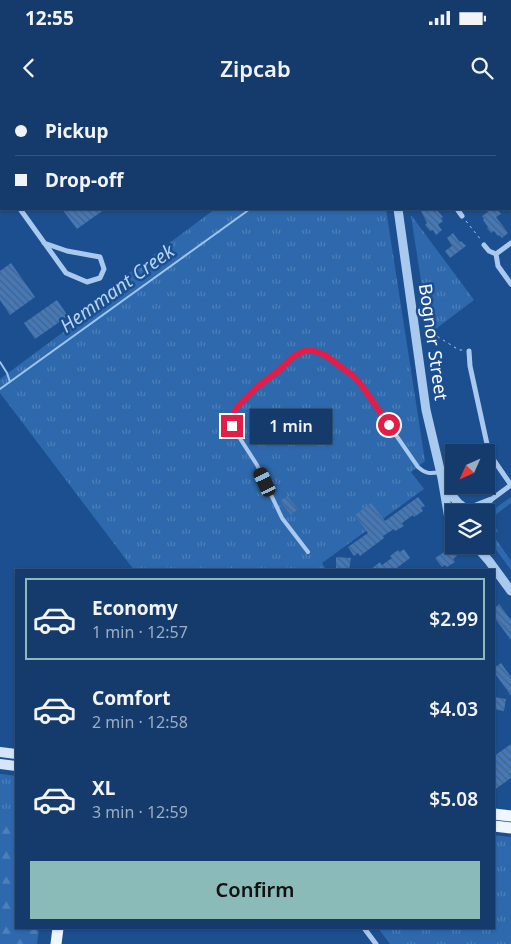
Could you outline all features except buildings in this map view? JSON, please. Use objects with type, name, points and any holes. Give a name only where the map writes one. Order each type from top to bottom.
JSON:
[{"type":"main road","points":[[0,752],[15,754]]},
{"type":"main road","points":[[0,764],[15,766]]},
{"type":"main road","points":[[495,814],[511,816]]},
{"type":"main road","points":[[495,826],[511,828]]},
{"type":"main road","points":[[56,944],[58,929]]},
{"type":"street","points":[[21,210],[44,244],[66,273],[87,282],[100,278],[104,269],[100,257],[44,244]]},
{"type":"street","name":"Bognor Street","points":[[398,210],[426,410],[446,504]]},
{"type":"street","points":[[458,210],[462,216]]},
{"type":"street","points":[[496,254],[511,243]]},
{"type":"street","points":[[484,244],[489,251],[496,254]]},
{"type":"street","points":[[496,254],[498,266],[511,284]]},
{"type":"street","points":[[469,351],[470,366],[487,444],[493,459],[511,485],[488,504]]},
{"type":"street","name":"Bognor Street","points":[[441,475],[452,496],[462,504]]},
{"type":"street","points":[[480,504],[492,499]]},
{"type":"street","points":[[483,554],[495,569]]},
{"type":"street","points":[[486,554],[489,561]]},
{"type":"street","points":[[495,569],[511,591]]},
{"type":"street","points":[[365,929],[376,944]]},
{"type":"lane","points":[[308,552],[282,518],[257,465],[232,426],[232,417],[237,407],[257,387],[294,356],[304,351],[314,351],[325,355],[352,375],[360,383],[418,467],[424,472],[441,475]]},
{"type":"path","points":[[462,216],[484,244]]},
{"type":"path","points":[[432,333],[459,350],[469,351]]},
{"type":"green space","points":[[214,210],[386,210],[425,461],[411,472],[424,489],[322,563],[325,569],[133,569],[0,393],[0,379],[120,290],[125,276]]},
{"type":"green space","points":[[411,215],[474,300],[429,334]]},
{"type":"green space","points":[[511,497],[511,503],[495,515],[495,509]]},
{"type":"green space","points":[[495,538],[511,561],[511,570],[495,548]]},
{"type":"green space","points":[[0,774],[15,776],[15,929],[39,929],[37,944],[0,944]]},
{"type":"green space","points":[[0,774],[15,776],[15,808],[0,819]]},
{"type":"green space","points":[[495,835],[511,837],[511,944],[390,944],[379,929],[495,929]]},
{"type":"waterway","name":"Hemmant Creek","points":[[0,389],[249,210]]},
{"type":"waterway","points":[[0,362],[10,382]]},
{"type":"route","points":[[232,426],[232,417],[237,407],[257,387],[294,356],[304,351],[314,351],[325,355],[352,375],[360,383],[389,425]]}]
